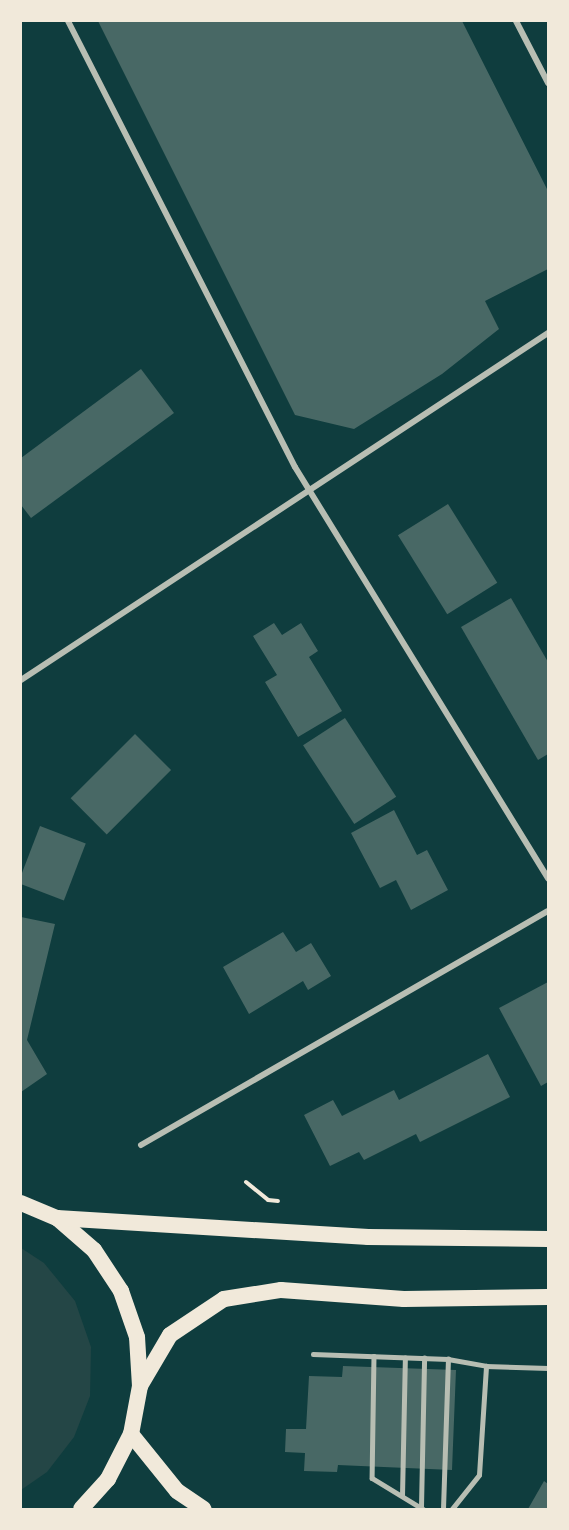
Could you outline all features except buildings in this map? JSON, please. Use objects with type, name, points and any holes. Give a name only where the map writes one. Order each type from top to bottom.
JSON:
[{"type":"highway","points":[[21,1203],[57,1218],[94,1250],[121,1291],[137,1338],[140,1386],[131,1434],[108,1479],[81,1509]]},
{"type":"highway","points":[[57,1218],[368,1237],[548,1239]]},
{"type":"highway","points":[[140,1386],[170,1335],[224,1299],[281,1290],[404,1299],[548,1298]]},
{"type":"highway","points":[[131,1434],[177,1491],[204,1509]]},
{"type":"street","points":[[68,21],[295,467],[548,879]]},
{"type":"street","points":[[516,21],[548,83]]},
{"type":"street","points":[[21,680],[310,492],[548,333]]},
{"type":"street","points":[[141,1145],[548,911]]},
{"type":"lane","points":[[540,68],[548,64]]},
{"type":"lane","points":[[313,1354],[448,1359],[486,1366],[548,1368]]},
{"type":"lane","points":[[374,1356],[372,1478],[422,1508]]},
{"type":"lane","points":[[402,1496],[405,1358]]},
{"type":"lane","points":[[422,1508],[424,1358]]},
{"type":"lane","points":[[443,1509],[448,1359]]},
{"type":"lane","points":[[452,1509],[479,1475],[486,1366]]},
{"type":"path","points":[[246,1182],[268,1200],[290,1203]]},
{"type":"shaded area","points":[[21,1248],[44,1263],[75,1301],[91,1347],[90,1396],[74,1437],[47,1472],[21,1490]]}]
